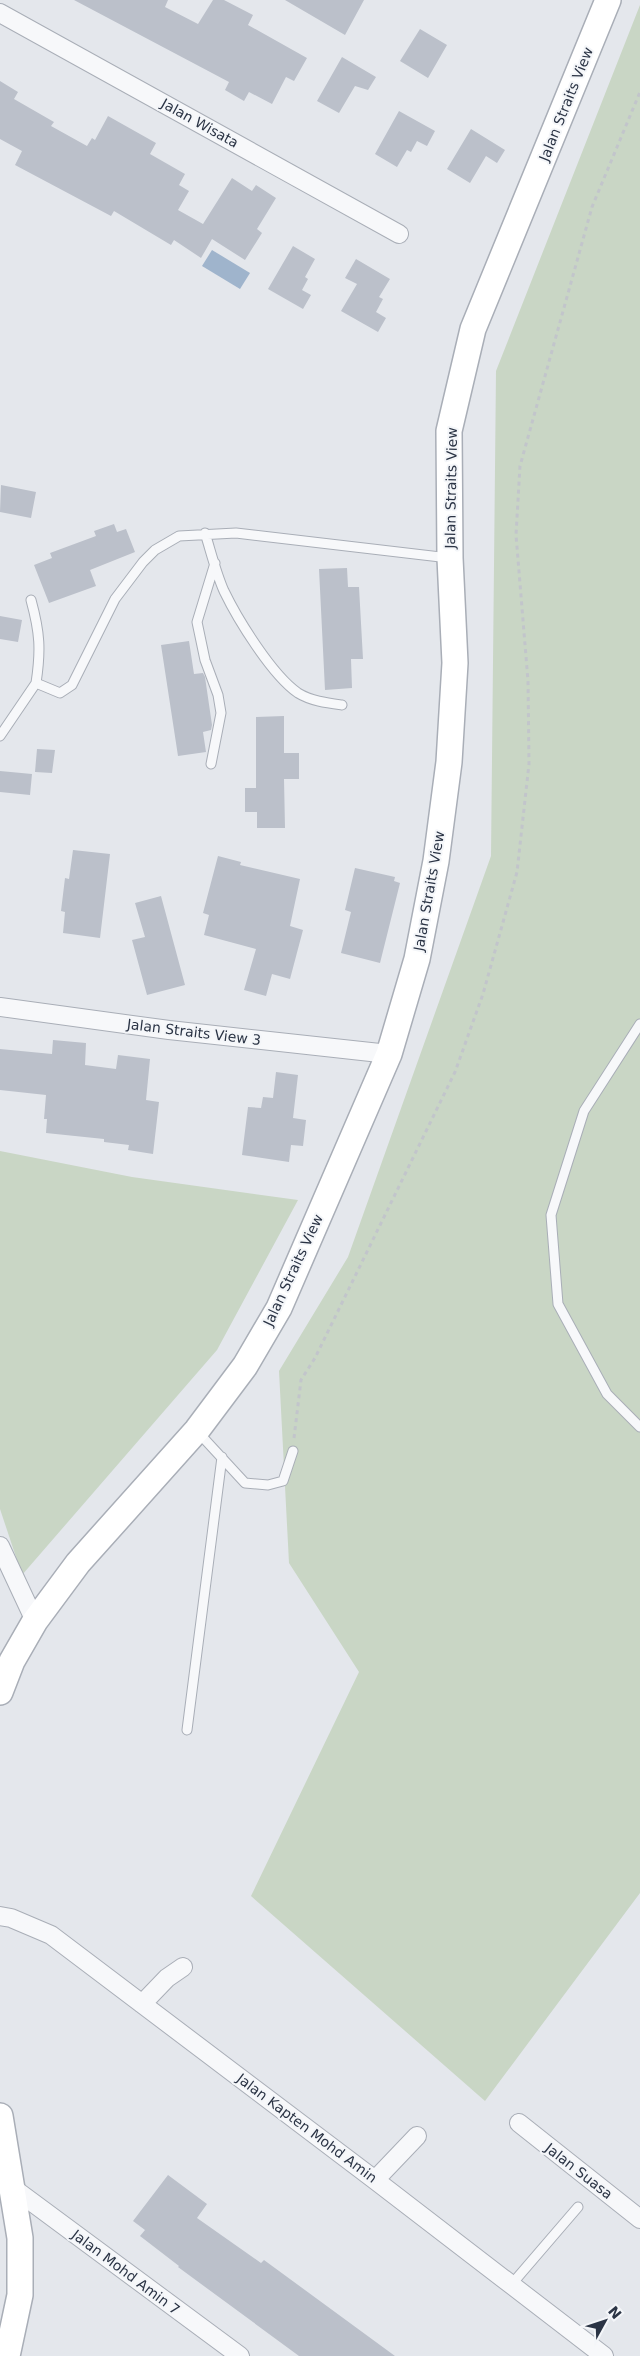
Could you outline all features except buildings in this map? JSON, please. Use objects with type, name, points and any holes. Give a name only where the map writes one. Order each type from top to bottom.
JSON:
[{"type":"street","name":"Jalan Straits View","points":[[0,1692],[12,1662],[36,1621],[78,1563],[197,1430],[245,1366],[279,1308],[388,1054],[416,959],[436,861],[449,762],[455,663],[450,558],[449,431],[473,330],[608,0]]},
{"type":"street","name":"Jalan Wisata","points":[[0,13],[399,234]]},
{"type":"street","name":"Jalan Straits View 3","points":[[0,1007],[169,1030],[388,1054]]},
{"type":"street","points":[[0,1546],[36,1621]]},
{"type":"street","name":"Jalan Kapten Mohd Amin","points":[[0,1916],[11,1918],[51,1935],[604,2356]]},
{"type":"street","points":[[142,2004],[167,1978],[183,1966]]},
{"type":"street","points":[[0,2116],[20,2238],[20,2295],[7,2356]]},
{"type":"street","name":"Jalan Suasa","points":[[519,2123],[640,2219]]},
{"type":"street","points":[[375,2180],[418,2136]]},
{"type":"street","name":"Jalan Mohd Amin 7","points":[[12,2188],[240,2356]]},
{"type":"lane","points":[[205,533],[224,591],[265,658],[281,677],[299,693],[321,702],[342,705]]},
{"type":"lane","points":[[36,683],[60,693],[72,685],[115,600],[143,562],[155,550],[179,536],[205,533],[236,533],[450,558]]},
{"type":"lane","points":[[211,764],[222,713],[218,695],[205,660],[197,622],[215,562]]},
{"type":"lane","points":[[0,736],[36,683],[40,658],[40,635],[31,600]]},
{"type":"lane","points":[[640,1024],[584,1111],[551,1215],[558,1304],[607,1394],[640,1427]]},
{"type":"lane","points":[[197,1430],[245,1483],[268,1485],[283,1481],[293,1451]]},
{"type":"lane","points":[[187,1730],[222,1457]]},
{"type":"lane","points":[[512,2285],[578,2207]]},
{"type":"path","points":[[293,1451],[294,1423],[301,1380],[319,1350],[456,1072],[483,994],[517,872],[530,764],[528,681],[516,535],[520,466],[592,207],[640,92]]},
{"type":"green space","points":[[640,5],[640,1893],[485,2101],[251,1896],[359,1672],[289,1563],[279,1371],[348,1257],[491,856],[496,371]]},
{"type":"green space","points":[[0,1151],[132,1177],[298,1200],[217,1350],[22,1575],[0,1509]]},
{"type":"water","points":[[212,250],[250,273],[240,289],[202,266]]}]
